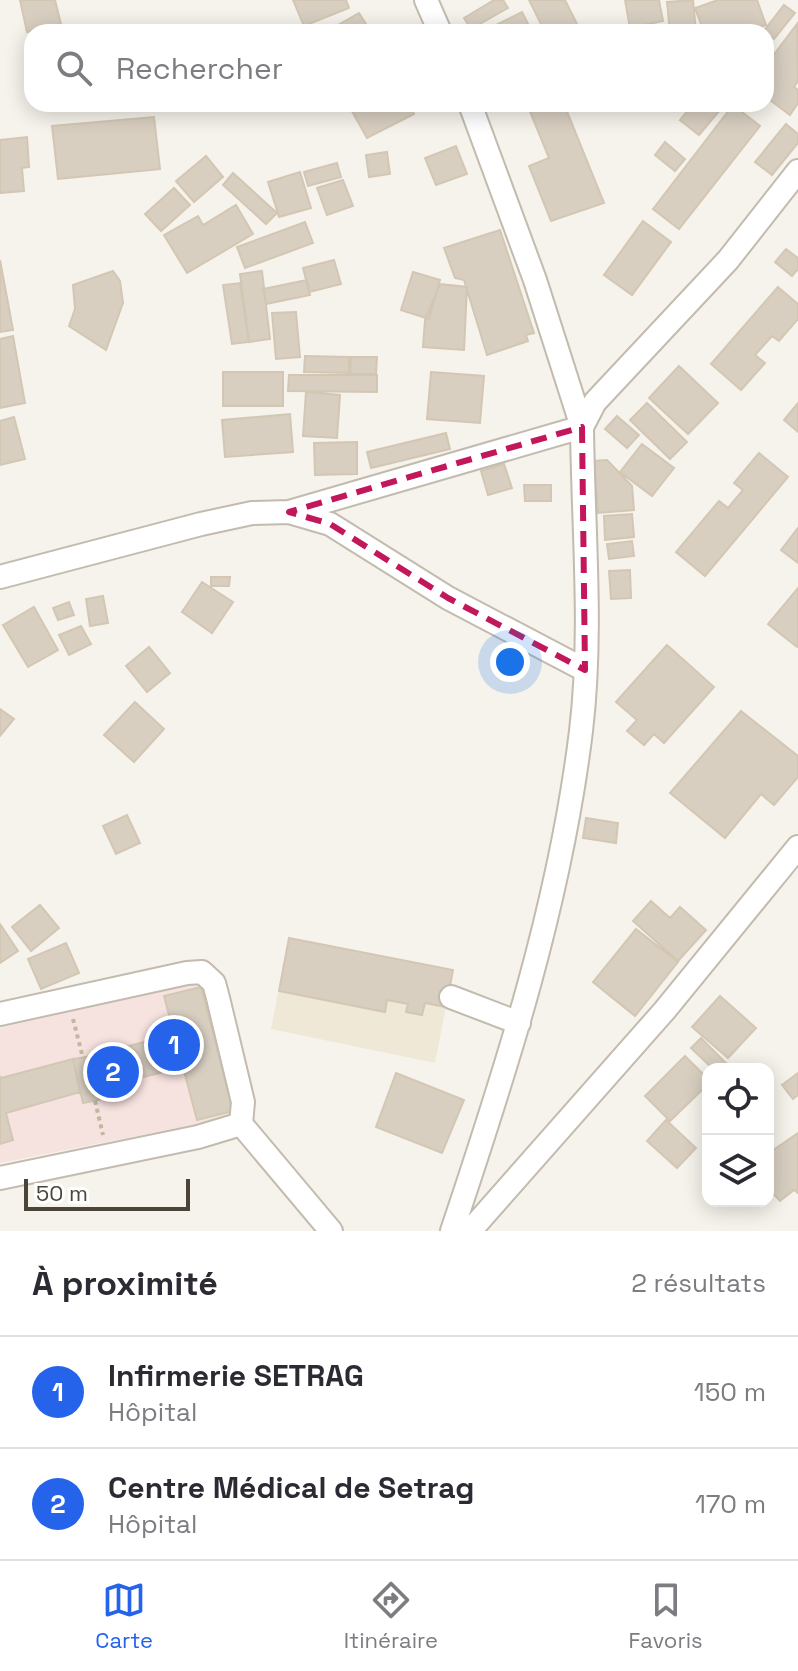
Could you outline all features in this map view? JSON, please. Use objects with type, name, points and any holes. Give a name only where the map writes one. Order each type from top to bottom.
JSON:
[{"type":"street","points":[[426,0],[436,24]]},
{"type":"street","points":[[452,1231],[519,1023],[559,869],[581,730],[585,670],[582,427],[535,280],[473,112]]},
{"type":"street","points":[[0,577],[201,524],[252,513],[289,512],[582,427],[595,402],[728,260],[798,171]]},
{"type":"street","points":[[289,512],[330,524],[448,598],[585,670]]},
{"type":"street","points":[[470,1231],[665,1010],[798,847]]},
{"type":"street","points":[[0,1014],[202,972],[214,983],[218,998],[243,1102],[241,1124],[331,1231]]},
{"type":"street","points":[[451,997],[519,1023]]},
{"type":"street","points":[[0,1178],[198,1137],[241,1124]]},
{"type":"path","points":[[67,998],[83,1058]]},
{"type":"path","points":[[95,1101],[108,1156]]},
{"type":"highlighted area","points":[[582,427],[585,670],[448,598],[330,524],[289,512]]},
{"type":"shaded area","points":[[289,938],[453,970],[435,1063],[271,1029]]},
{"type":"shaded area","points":[[203,980],[237,1116],[0,1163],[0,1028]]},
{"type":"building","points":[[20,0],[55,0],[61,24],[25,24]]},
{"type":"building","points":[[293,0],[346,0],[349,8],[303,24]]},
{"type":"building","points":[[494,0],[503,0],[508,8],[480,24],[468,24],[464,18]]},
{"type":"building","points":[[529,0],[565,0],[577,24],[541,24]]},
{"type":"building","points":[[625,0],[659,0],[663,21],[629,24]]},
{"type":"building","points":[[693,0],[695,24],[669,24],[667,2]]},
{"type":"building","points":[[718,0],[757,0],[766,24],[701,24],[695,8]]},
{"type":"building","points":[[784,5],[795,13],[774,39],[774,24],[769,24]]},
{"type":"building","points":[[522,12],[528,24],[498,24]]},
{"type":"building","points":[[359,13],[366,24],[340,24]]},
{"type":"building","points":[[797,24],[798,81],[794,87],[798,90],[798,103],[790,115],[774,103],[774,54]]},
{"type":"building","points":[[352,112],[413,112],[414,114],[367,138]]},
{"type":"building","points":[[530,112],[567,112],[604,203],[551,221],[529,166],[549,158]]},
{"type":"building","points":[[686,112],[718,112],[699,135],[680,120]]},
{"type":"building","points":[[728,112],[742,112],[760,126],[679,229],[653,209]]},
{"type":"building","points":[[154,117],[160,169],[58,179],[52,126]]},
{"type":"building","points":[[786,124],[798,134],[798,143],[772,175],[755,162]]},
{"type":"building","points":[[27,137],[29,167],[22,168],[24,191],[0,193],[0,140]]},
{"type":"building","points":[[665,142],[685,159],[675,171],[655,155]]},
{"type":"building","points":[[456,146],[467,174],[436,185],[425,158]]},
{"type":"building","points":[[387,152],[390,174],[369,177],[366,155]]},
{"type":"building","points":[[206,156],[223,177],[194,202],[176,181]]},
{"type":"building","points":[[337,163],[341,177],[308,186],[304,172]]},
{"type":"building","points":[[300,172],[311,208],[279,217],[268,182]]},
{"type":"building","points":[[233,173],[277,213],[266,224],[223,185]]},
{"type":"building","points":[[343,180],[353,206],[327,215],[317,188]]},
{"type":"building","points":[[174,188],[190,205],[161,231],[145,214]]},
{"type":"building","points":[[236,205],[253,234],[187,273],[164,235],[198,216],[203,225]]},
{"type":"building","points":[[643,221],[671,242],[632,295],[604,275]]},
{"type":"building","points":[[305,222],[313,243],[245,268],[237,247]]},
{"type":"building","points":[[500,230],[534,333],[526,335],[528,341],[487,355],[464,280],[455,278],[444,248]]},
{"type":"building","points":[[786,249],[798,258],[798,269],[792,276],[775,262]]},
{"type":"building","points":[[0,260],[13,330],[0,332]]},
{"type":"building","points":[[334,260],[341,284],[309,292],[303,268]]},
{"type":"building","points":[[113,271],[120,281],[123,303],[106,350],[69,326],[75,309],[73,285]]},
{"type":"building","points":[[262,271],[270,339],[249,342],[240,274]]},
{"type":"building","points":[[413,272],[440,280],[429,319],[401,310]]},
{"type":"building","points":[[307,280],[310,295],[266,304],[263,289]]},
{"type":"building","points":[[240,283],[249,342],[232,344],[223,285]]},
{"type":"building","points":[[440,284],[467,287],[464,350],[423,347],[425,320]]},
{"type":"building","points":[[778,287],[798,304],[798,319],[779,341],[772,336],[755,355],[765,363],[741,390],[711,364]]},
{"type":"building","points":[[296,312],[300,357],[276,359],[272,313]]},
{"type":"building","points":[[13,336],[25,403],[0,408],[0,339]]},
{"type":"building","points":[[305,356],[349,357],[349,373],[304,372]]},
{"type":"building","points":[[351,357],[377,357],[376,374],[350,374]]},
{"type":"building","points":[[679,366],[718,403],[688,434],[649,398]]},
{"type":"building","points":[[223,372],[283,372],[283,406],[223,406]]},
{"type":"building","points":[[431,372],[484,376],[480,423],[427,419]]},
{"type":"building","points":[[289,375],[377,375],[377,392],[288,391]]},
{"type":"building","points":[[306,392],[340,395],[337,438],[303,436]]},
{"type":"building","points":[[647,403],[687,442],[670,459],[630,420]]},
{"type":"building","points":[[798,403],[798,432],[784,420]]},
{"type":"building","points":[[290,414],[293,452],[225,457],[222,420]]},
{"type":"building","points":[[617,416],[639,435],[627,448],[605,429]]},
{"type":"building","points":[[14,417],[25,459],[0,465],[0,421]]},
{"type":"building","points":[[446,433],[450,449],[371,468],[367,452]]},
{"type":"building","points":[[357,442],[357,474],[315,475],[314,443]]},
{"type":"building","points":[[642,444],[674,468],[652,496],[620,472]]},
{"type":"building","points":[[759,453],[788,477],[705,576],[676,552],[719,501],[728,508],[743,490],[734,483]]},
{"type":"building","points":[[607,460],[632,486],[634,510],[598,513],[594,461]]},
{"type":"building","points":[[504,464],[512,488],[488,495],[481,471]]},
{"type":"building","points":[[524,485],[551,485],[551,501],[525,501]]},
{"type":"building","points":[[632,514],[634,537],[605,540],[604,516]]},
{"type":"building","points":[[798,528],[798,563],[781,550]]},
{"type":"building","points":[[632,541],[634,556],[609,559],[607,544]]},
{"type":"building","points":[[630,570],[631,598],[611,599],[609,571]]},
{"type":"building","points":[[211,577],[230,577],[229,586],[211,586]]},
{"type":"building","points":[[202,582],[233,602],[212,633],[182,612]]},
{"type":"building","points":[[798,588],[798,646],[797,647],[768,624]]},
{"type":"building","points":[[103,596],[108,623],[90,626],[86,599]]},
{"type":"building","points":[[69,602],[74,615],[58,620],[53,608]]},
{"type":"building","points":[[34,607],[58,650],[28,667],[3,625]]},
{"type":"building","points":[[81,626],[91,644],[69,655],[59,635]]},
{"type":"building","points":[[667,645],[714,687],[664,743],[654,734],[644,745],[627,731],[637,720],[616,702]]},
{"type":"building","points":[[149,647],[170,673],[147,692],[126,666]]},
{"type":"building","points":[[135,702],[164,729],[134,762],[104,735]]},
{"type":"building","points":[[0,709],[14,719],[0,736]]},
{"type":"building","points":[[741,711],[798,756],[798,777],[774,805],[761,794],[725,838],[670,793]]},
{"type":"building","points":[[127,815],[140,843],[116,854],[103,826]]},
{"type":"building","points":[[586,818],[618,823],[616,843],[583,838]]},
{"type":"building","points":[[651,901],[670,918],[680,907],[706,930],[678,961],[633,921]]},
{"type":"building","points":[[40,905],[59,928],[31,951],[12,927]]},
{"type":"building","points":[[0,924],[18,951],[0,963]]},
{"type":"building","points":[[636,929],[678,962],[635,1016],[593,982]]},
{"type":"building","points":[[289,938],[453,970],[446,1007],[425,1003],[422,1015],[406,1012],[408,1004],[387,1000],[385,1012],[279,991]]},
{"type":"building","points":[[66,943],[79,973],[41,989],[28,959]]},
{"type":"building","points":[[201,987],[233,1111],[197,1120],[183,1067],[100,1088],[92,1056],[174,1034],[164,996]]},
{"type":"building","points":[[720,996],[756,1028],[728,1058],[692,1027]]},
{"type":"building","points":[[701,1038],[726,1063],[707,1063],[691,1048]]},
{"type":"building","points":[[92,1056],[103,1099],[83,1103],[73,1059]]},
{"type":"building","points":[[685,1056],[702,1073],[702,1090],[670,1121],[645,1096]]},
{"type":"building","points":[[73,1059],[80,1092],[6,1113],[13,1140],[0,1144],[0,1076]]},
{"type":"building","points":[[396,1073],[464,1100],[442,1153],[376,1127]]},
{"type":"building","points":[[798,1073],[798,1095],[793,1099],[782,1085]]},
{"type":"building","points":[[666,1120],[696,1148],[677,1168],[647,1141]]},
{"type":"building","points":[[798,1133],[798,1193],[794,1190],[780,1201],[774,1194],[774,1150]]},
{"type":"place","name":"Infirmerie SETRAG","points":[[174,1045]]},
{"type":"place","name":"Centre Médical de Setrag","points":[[113,1072]]}]
